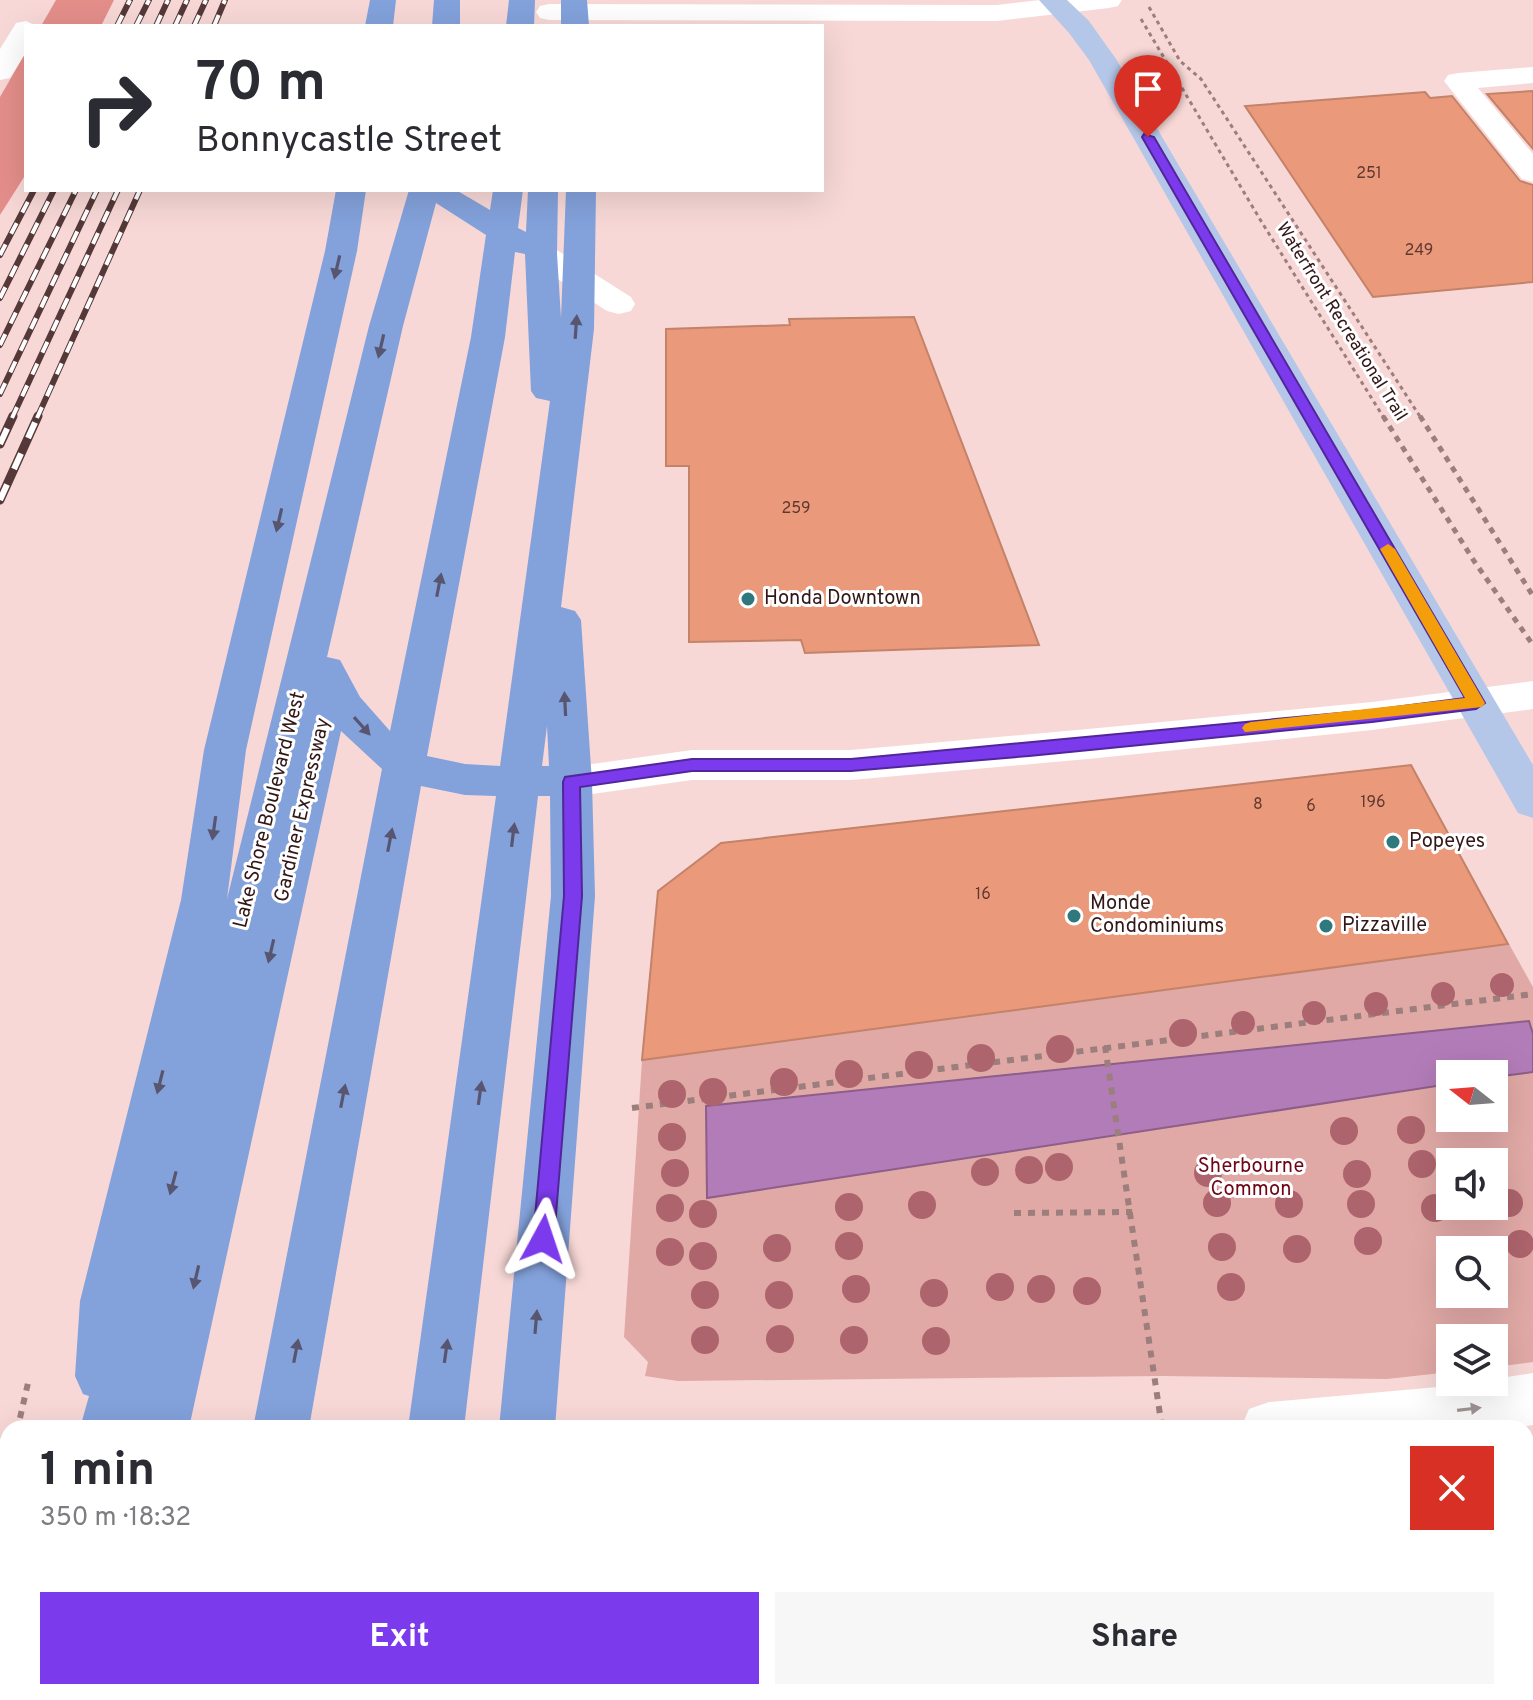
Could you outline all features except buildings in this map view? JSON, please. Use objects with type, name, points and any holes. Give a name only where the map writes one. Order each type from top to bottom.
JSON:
[{"type":"highway","points":[[379,24],[383,0]]},
{"type":"highway","points":[[446,24],[447,0]]},
{"type":"highway","points":[[468,0],[468,24]]},
{"type":"highway","points":[[520,24],[522,0]]},
{"type":"highway","points":[[574,0],[575,24]]},
{"type":"highway","points":[[100,1420],[107,1301],[204,900],[225,750],[341,251],[351,192]]},
{"type":"highway","name":"Lake Shore Boulevard West","points":[[110,1420],[251,892],[386,326],[423,192]]},
{"type":"highway","name":"Gardiner Expressway","points":[[163,1420],[411,334],[433,192]]},
{"type":"highway","points":[[436,192],[541,254]]},
{"type":"highway","points":[[282,1420],[405,760],[488,337],[508,192]]},
{"type":"highway","points":[[528,1420],[573,896],[571,782],[541,254],[543,192]]},
{"type":"highway","points":[[437,1420],[577,329],[581,192]]},
{"type":"highway","points":[[313,634],[331,685],[389,754],[427,772],[472,779],[571,782]]},
{"type":"main road","points":[[1056,3],[1102,59],[1533,802]]},
{"type":"street","points":[[549,13],[997,13],[1056,3],[1109,0]]},
{"type":"street","points":[[0,15],[32,20]]},
{"type":"street","points":[[0,72],[24,33]]},
{"type":"street","points":[[1533,75],[1458,81],[1533,173]]},
{"type":"street","points":[[541,254],[619,304]]},
{"type":"street","points":[[571,782],[692,765],[851,765],[1056,747],[1533,695]]},
{"type":"street","points":[[1353,1420],[1465,1410],[1533,1399]]},
{"type":"path","points":[[1149,7],[1180,61],[1201,79],[1478,505],[1533,596]]},
{"type":"path","name":"Waterfront Recreational Trail","points":[[1135,8],[1261,221],[1457,535],[1533,645]]},
{"type":"path","points":[[632,1108],[1533,994]]},
{"type":"path","points":[[1105,1046],[1161,1420]]},
{"type":"path","points":[[1014,1213],[1132,1212]]},
{"type":"path","points":[[22,1410],[28,1383]]},
{"type":"green space","name":"Sherbourne Common","points":[[1509,944],[1533,987],[1533,1362],[1508,1365],[1508,1324],[1436,1324],[1436,1374],[1387,1379],[1162,1376],[678,1381],[645,1376],[648,1362],[624,1337],[642,1060]]},
{"type":"shaded area","points":[[56,0],[114,0],[102,24],[42,24]]},
{"type":"shaded area","points":[[24,55],[24,177],[0,215],[0,97]]},
{"type":"shaded area","points":[[1529,1021],[1533,1034],[1533,1072],[1508,1075],[1508,1060],[1436,1060],[1436,1086],[707,1198],[706,1106]]},
{"type":"railway","points":[[118,24],[130,0]]},
{"type":"railway","points":[[137,24],[149,0]]},
{"type":"railway","points":[[157,24],[168,0]]},
{"type":"railway","points":[[176,24],[187,0]]},
{"type":"railway","points":[[195,24],[206,0]]},
{"type":"railway","points":[[215,24],[225,0]]},
{"type":"railway","points":[[0,255],[33,192]]},
{"type":"railway","points":[[0,298],[53,192]]},
{"type":"railway","points":[[0,345],[75,192]]},
{"type":"railway","points":[[0,394],[96,192]]},
{"type":"railway","points":[[12,418],[117,192]]},
{"type":"railway","points":[[37,418],[139,192]]},
{"type":"railway","points":[[0,444],[13,416]]},
{"type":"railway","points":[[0,500],[38,416]]},
{"type":"slow traffic","points":[[1251,728],[1476,703],[1388,549]]},
{"type":"place","name":"Honda Downtown","points":[[748,599]]},
{"type":"place","name":"Popeyes","points":[[1393,842]]},
{"type":"place","name":"Monde Condominiums","points":[[1074,916]]},
{"type":"place","name":"Pizzaville","points":[[1326,926]]},
{"type":"route","points":[[543,1239],[573,896],[571,782],[692,765],[851,765],[1029,750],[1476,703],[1148,137]]}]
